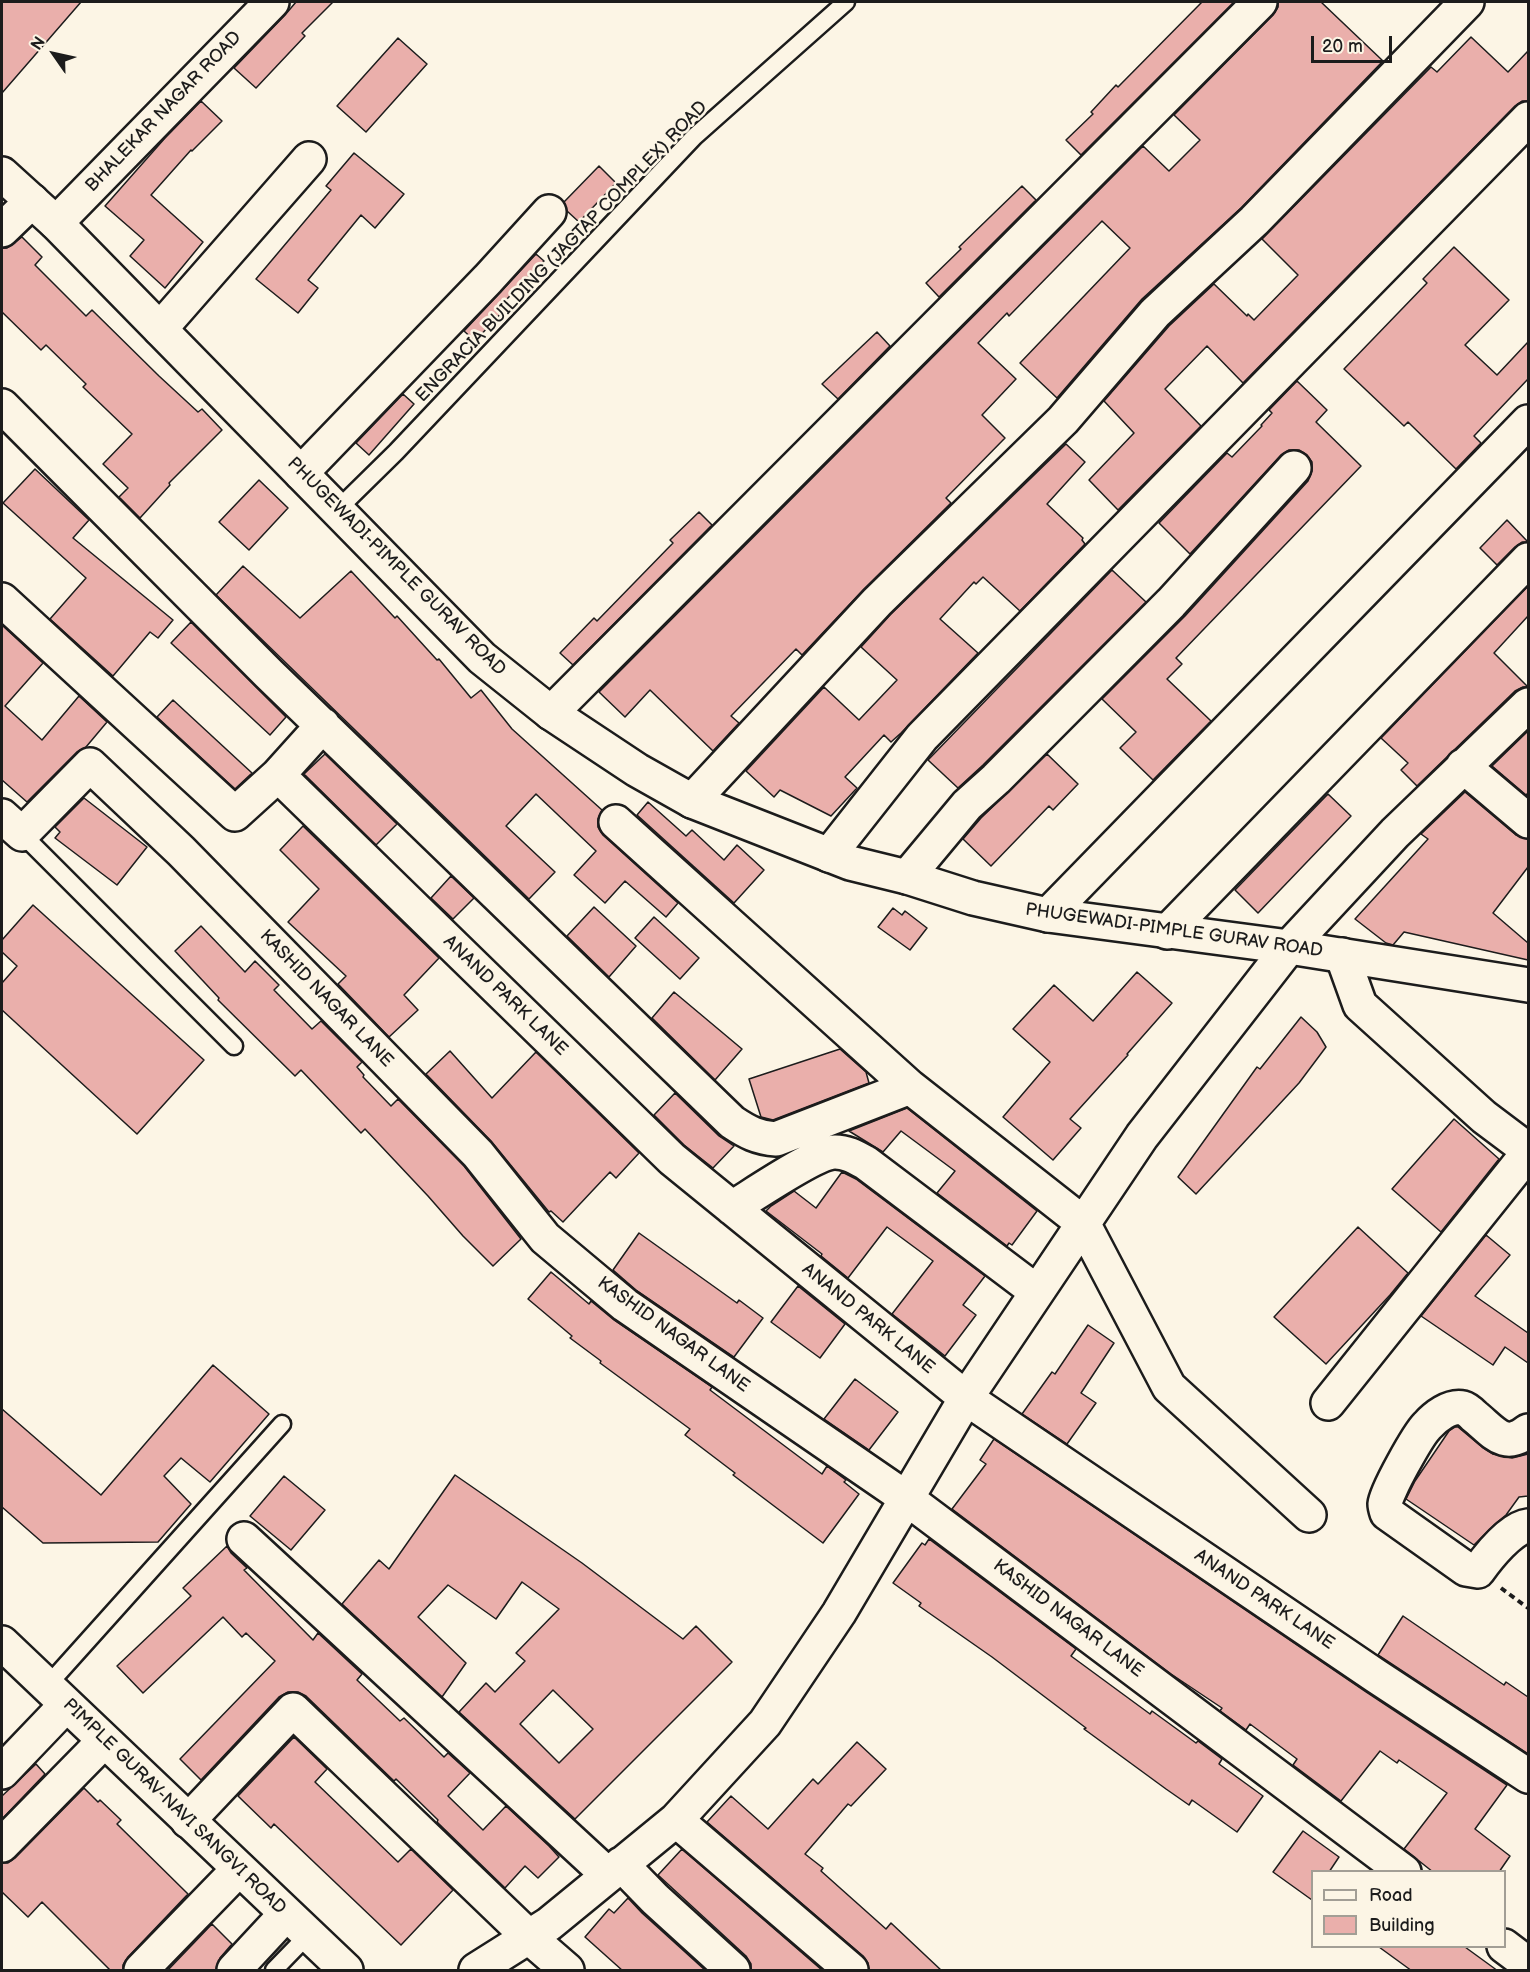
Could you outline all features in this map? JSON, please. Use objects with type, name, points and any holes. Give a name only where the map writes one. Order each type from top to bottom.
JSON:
[{"type":"street","name":"BHALEKAR NAGAR ROAD","points":[[56,223],[272,2]]},
{"type":"street","points":[[551,712],[1260,2]]},
{"type":"street","points":[[692,801],[877,602],[1063,420],[1155,313],[1254,221],[1467,2]]},
{"type":"street","points":[[829,855],[922,737],[1528,119]]},
{"type":"street","points":[[160,329],[309,159]]},
{"type":"street","name":"PHUGEWADI-PIMPLE GURAV ROAD","points":[[2,174],[56,223],[483,658],[551,712],[637,770],[692,801],[850,863],[907,877],[973,898],[1048,915],[1290,947],[1528,985]]},
{"type":"street","points":[[2,230],[32,201]]},
{"type":"street","points":[[301,473],[488,279],[549,212]]},
{"type":"street","points":[[2,406],[269,674],[732,1122],[761,1138],[776,1139],[910,1087]]},
{"type":"street","points":[[1048,915],[1528,422]]},
{"type":"street","points":[[907,877],[967,806],[1171,603],[1294,468]]},
{"type":"street","points":[[1167,932],[1528,560]]},
{"type":"street","points":[[2,600],[235,814],[278,775],[323,725]]},
{"type":"street","points":[[476,1971],[549,1924],[676,1820],[765,1723],[839,1613],[966,1398],[1142,1136],[1290,947],[1395,834],[1528,705]]},
{"type":"street","name":"KASHID NAGAR LANE","points":[[12,825],[90,765],[181,851],[478,1154],[546,1238],[625,1305],[906,1498],[1401,1870]]},
{"type":"street","points":[[1463,766],[1528,821]]},
{"type":"street","name":"ANAND PARK LANE","points":[[278,775],[664,1151],[966,1398],[1376,1676],[1528,1776]]},
{"type":"street","points":[[616,822],[910,1087],[1083,1223],[1169,1387],[1309,1515]]},
{"type":"street","points":[[1328,1403],[1528,1152],[1484,1117],[1360,1005],[1342,955]]},
{"type":"street","points":[[732,1208],[814,1159],[832,1152],[848,1154],[866,1163],[1037,1292]]},
{"type":"street","points":[[1528,1431],[1516,1440],[1510,1441],[1497,1435],[1465,1408],[1456,1407],[1448,1410],[1425,1427],[1385,1503],[1387,1514],[1466,1569],[1478,1571],[1488,1556],[1515,1532],[1528,1526]]},
{"type":"street","points":[[244,1539],[615,1870],[655,1899],[733,1971]]},
{"type":"street","name":"PIMPLE GURAV-NAVI SANGVI ROAD","points":[[2,1643],[346,1971]]},
{"type":"street","points":[[2,1772],[56,1695]]},
{"type":"street","points":[[188,1821],[293,1710],[567,1971]]},
{"type":"street","points":[[2,1845],[104,1741]]},
{"type":"street","points":[[676,1820],[851,1971]]},
{"type":"street","points":[[141,1971],[239,1869]]},
{"type":"street","points":[[234,1971],[297,1924]]},
{"type":"street","points":[[1506,1948],[1528,1964]]},
{"type":"lane","name":"ENGRACIA BUILDING (JAGTAP COMPLEX) ROAD","points":[[337,510],[396,452],[694,137],[846,2]]},
{"type":"lane","points":[[12,825],[234,1046]]},
{"type":"lane","points":[[56,1695],[282,1424]]},
{"type":"lane","points":[[274,1971],[297,1924]]},
{"type":"building","points":[[2,2],[81,2],[2,93]]},
{"type":"building","points":[[296,2],[333,2],[302,33],[305,36],[256,88],[234,68]]},
{"type":"building","points":[[1202,2],[1234,2],[1081,155],[1066,140],[1093,114],[1091,112],[1116,85],[1118,87]]},
{"type":"building","points":[[1278,2],[1321,2],[1383,61],[1241,208],[1142,299],[1057,398],[1020,363],[1130,248],[1102,221],[1009,316],[1007,313],[978,343],[1016,379],[982,415],[1005,438],[946,498],[951,503],[864,589],[802,655],[796,649],[731,716],[739,723],[713,751],[650,690],[625,717],[599,692],[1143,146],[1169,171],[1200,140],[1174,115],[1273,15]]},
{"type":"building","points":[[1471,37],[1508,72],[1528,51],[1528,101],[1522,101],[1515,106],[1243,383],[1207,346],[1165,389],[1201,426],[1118,510],[1089,480],[1134,433],[1104,401],[1169,326],[1214,284],[1254,320],[1298,275],[1262,239],[1431,67],[1437,72]]},
{"type":"building","points":[[398,38],[427,64],[366,132],[337,106]]},
{"type":"building","points":[[201,101],[222,121],[191,150],[151,195],[203,242],[165,288],[130,256],[144,240],[105,206]]},
{"type":"building","points":[[354,153],[404,194],[375,228],[361,215],[308,280],[318,288],[298,313],[256,279],[331,190],[326,186]]},
{"type":"building","points":[[599,166],[616,183],[579,222],[567,211],[564,202]]},
{"type":"building","points":[[1022,186],[1036,200],[939,297],[926,283],[961,249],[959,247]]},
{"type":"building","points":[[22,237],[42,257],[35,265],[86,316],[92,310],[198,412],[202,409],[222,430],[169,483],[170,485],[140,518],[119,497],[128,488],[103,464],[132,434],[83,387],[86,384],[46,345],[41,350],[2,312],[2,248],[7,248]]},
{"type":"building","points":[[1454,247],[1509,300],[1465,345],[1497,375],[1528,342],[1528,379],[1474,436],[1481,443],[1456,469],[1408,422],[1404,426],[1344,369],[1427,283],[1423,279]]},
{"type":"building","points":[[536,254],[544,261],[503,303],[507,307],[475,341],[464,331]]},
{"type":"building","points":[[877,332],[890,346],[838,399],[822,384]]},
{"type":"building","points":[[1297,381],[1327,410],[1316,422],[1361,466],[1176,658],[1182,664],[1167,679],[1211,721],[1153,780],[1120,748],[1136,732],[1102,699],[1185,616],[1308,481],[1312,471],[1312,462],[1299,450],[1289,450],[1281,455],[1190,554],[1159,523],[1227,453],[1232,457],[1262,426],[1272,413],[1269,410]]},
{"type":"building","points":[[403,394],[414,404],[369,455],[356,443]]},
{"type":"building","points":[[1066,444],[1085,462],[1047,504],[1083,538],[1085,544],[1020,611],[983,577],[976,584],[974,582],[940,619],[978,653],[901,733],[891,742],[884,735],[845,777],[857,788],[831,816],[780,790],[774,797],[746,771],[824,687],[859,720],[897,680],[861,647],[890,615]]},
{"type":"building","points":[[35,469],[89,520],[73,538],[173,620],[158,638],[150,632],[113,676],[50,619],[86,578],[3,503]]},
{"type":"building","points":[[259,480],[288,508],[249,550],[219,522]]},
{"type":"building","points":[[699,512],[712,525],[573,665],[560,653],[594,618],[597,621],[673,543],[670,540]]},
{"type":"building","points":[[1507,520],[1528,542],[1522,542],[1515,547],[1497,565],[1480,548]]},
{"type":"building","points":[[243,566],[300,618],[351,571],[395,618],[397,616],[437,660],[439,659],[471,698],[481,690],[512,729],[602,810],[598,819],[598,827],[603,835],[678,903],[666,917],[625,881],[605,903],[574,875],[596,851],[536,794],[506,826],[555,872],[529,899],[216,595]]},
{"type":"building","points":[[1112,570],[1146,602],[958,788],[928,760]]},
{"type":"building","points":[[1528,586],[1528,616],[1494,653],[1528,687],[1515,691],[1417,786],[1401,770],[1408,763],[1381,738]]},
{"type":"building","points":[[191,622],[286,717],[270,735],[171,643]]},
{"type":"building","points":[[2,625],[43,663],[5,706],[42,740],[79,696],[107,722],[86,747],[77,752],[27,802],[2,780]]},
{"type":"building","points":[[173,700],[252,773],[235,789],[157,717]]},
{"type":"building","points":[[1528,731],[1528,793],[1526,795],[1492,766]]},
{"type":"building","points":[[325,754],[397,824],[376,845],[304,774]]},
{"type":"building","points":[[1047,754],[1078,784],[1053,810],[1049,806],[991,866],[963,839],[981,818]]},
{"type":"building","points":[[1465,792],[1516,835],[1528,839],[1528,867],[1493,913],[1528,943],[1528,960],[1404,932],[1393,945],[1386,943],[1355,919],[1428,839],[1421,834]]},
{"type":"building","points":[[1328,794],[1351,816],[1258,913],[1235,890]]},
{"type":"building","points":[[84,798],[147,847],[117,885],[55,838],[60,832],[55,827]]},
{"type":"building","points":[[648,802],[686,836],[692,830],[724,860],[737,845],[764,870],[734,903],[637,815]]},
{"type":"building","points":[[303,826],[439,958],[404,995],[418,1010],[389,1037],[338,984],[346,976],[288,922],[319,889],[280,850]]},
{"type":"building","points":[[451,876],[474,898],[453,919],[431,898]]},
{"type":"building","points":[[33,905],[204,1060],[137,1134],[2,1010],[2,983],[17,966],[2,952],[2,940]]},
{"type":"building","points":[[594,907],[636,946],[609,977],[567,936]]},
{"type":"building","points":[[893,908],[902,915],[905,911],[927,928],[910,950],[878,927]]},
{"type":"building","points":[[654,917],[699,958],[680,979],[635,938]]},
{"type":"building","points":[[201,926],[245,972],[255,961],[279,985],[274,990],[312,1029],[321,1021],[362,1062],[357,1067],[364,1075],[363,1077],[391,1106],[398,1099],[464,1166],[521,1239],[493,1266],[365,1129],[361,1133],[301,1070],[295,1076],[218,1000],[219,998],[175,951]]},
{"type":"building","points":[[1137,972],[1172,1003],[1070,1119],[1081,1128],[1053,1160],[1003,1117],[1050,1062],[1013,1029],[1054,985],[1093,1021]]},
{"type":"building","points":[[674,992],[742,1049],[715,1080],[652,1018]]},
{"type":"building","points":[[1301,1017],[1317,1032],[1326,1047],[1299,1083],[1196,1194],[1178,1177],[1257,1067],[1260,1069]]},
{"type":"building","points":[[840,1049],[866,1072],[869,1083],[773,1120],[761,1117],[749,1079]]},
{"type":"building","points":[[450,1051],[492,1098],[536,1052],[639,1153],[616,1178],[610,1172],[563,1222],[551,1211],[549,1212],[491,1141],[426,1074]]},
{"type":"building","points":[[675,1093],[719,1136],[734,1146],[713,1168],[684,1145],[654,1115]]},
{"type":"building","points":[[907,1108],[1037,1211],[1012,1245],[1009,1243],[1007,1246],[937,1193],[955,1171],[901,1131],[883,1152],[849,1131]]},
{"type":"building","points":[[1454,1119],[1499,1159],[1441,1232],[1392,1189]]},
{"type":"building","points":[[842,1172],[856,1179],[985,1276],[963,1305],[976,1315],[945,1356],[892,1314],[933,1261],[887,1227],[848,1278],[821,1256],[822,1254],[766,1211],[794,1191],[816,1208]]},
{"type":"building","points":[[1358,1227],[1408,1273],[1326,1364],[1274,1317]]},
{"type":"building","points":[[639,1233],[737,1303],[739,1300],[763,1318],[734,1357],[636,1290],[613,1270]]},
{"type":"building","points":[[1486,1235],[1510,1255],[1475,1296],[1528,1333],[1528,1363],[1505,1347],[1493,1365],[1421,1316]]},
{"type":"building","points":[[551,1272],[589,1304],[591,1301],[614,1320],[712,1387],[710,1390],[822,1474],[827,1466],[846,1480],[844,1482],[859,1494],[823,1543],[733,1475],[735,1473],[685,1435],[690,1429],[600,1363],[601,1361],[570,1338],[572,1336],[528,1299]]},
{"type":"building","points":[[798,1286],[845,1324],[820,1358],[771,1322]]},
{"type":"building","points":[[1088,1325],[1114,1343],[1081,1393],[1096,1403],[1067,1444],[1022,1414],[1052,1372],[1055,1374]]},
{"type":"building","points":[[213,1365],[269,1414],[210,1482],[181,1458],[164,1476],[191,1504],[158,1542],[43,1543],[2,1507],[2,1409],[101,1495]]},
{"type":"building","points":[[855,1379],[898,1412],[869,1450],[824,1419]]},
{"type":"building","points":[[1455,1427],[1493,1454],[1512,1458],[1528,1454],[1528,1496],[1519,1497],[1506,1515],[1474,1545],[1406,1499],[1415,1481],[1449,1431]]},
{"type":"building","points":[[994,1439],[1507,1785],[1475,1829],[1510,1856],[1500,1870],[1430,1870],[1404,1849],[1447,1793],[1399,1760],[1397,1763],[1380,1751],[1341,1801],[1293,1765],[1297,1759],[1250,1724],[1246,1730],[1220,1711],[1222,1708],[1171,1674],[952,1509],[986,1464],[980,1460]]},
{"type":"building","points":[[455,1475],[582,1563],[683,1639],[696,1626],[732,1662],[575,1819],[459,1712],[486,1683],[495,1692],[525,1661],[516,1653],[559,1609],[522,1582],[496,1619],[448,1585],[418,1617],[466,1663],[442,1697],[342,1604],[379,1560],[389,1569]],"holes":[[[553,1690],[593,1729],[559,1763],[520,1724]]]},
{"type":"building","points":[[284,1476],[325,1510],[291,1550],[250,1516]]},
{"type":"building","points":[[929,1539],[1076,1649],[1071,1656],[1150,1714],[1152,1711],[1196,1743],[1198,1741],[1222,1759],[1219,1764],[1263,1796],[1237,1832],[1192,1800],[1189,1805],[1166,1789],[992,1657],[919,1606],[921,1603],[893,1583],[922,1543],[925,1545]]},
{"type":"building","points":[[227,1546],[247,1568],[244,1570],[313,1640],[318,1633],[362,1674],[357,1680],[400,1721],[404,1718],[444,1757],[448,1753],[470,1773],[448,1796],[483,1830],[506,1806],[549,1846],[559,1857],[538,1878],[525,1866],[505,1888],[396,1779],[394,1781],[306,1696],[298,1692],[288,1692],[279,1697],[201,1780],[180,1759],[275,1661],[246,1633],[242,1637],[223,1617],[143,1693],[117,1666],[191,1596],[183,1588]]},
{"type":"building","points":[[1403,1616],[1504,1685],[1506,1682],[1528,1697],[1528,1754],[1378,1655]]},
{"type":"building","points":[[294,1737],[327,1769],[315,1782],[398,1862],[411,1849],[453,1890],[401,1945],[274,1824],[271,1828],[238,1796]]},
{"type":"building","points":[[857,1742],[886,1769],[851,1806],[848,1804],[805,1854],[823,1868],[821,1871],[886,1929],[891,1923],[942,1971],[869,1971],[868,1963],[863,1956],[707,1822],[731,1796],[768,1829],[813,1779],[818,1784]]},
{"type":"building","points":[[36,1764],[45,1774],[2,1819],[2,1796]]},
{"type":"building","points":[[84,1788],[121,1820],[117,1824],[188,1894],[128,1957],[123,1965],[123,1971],[111,1971],[42,1902],[28,1917],[2,1892],[2,1863],[8,1863],[15,1858]]},
{"type":"building","points":[[1303,1831],[1339,1857],[1330,1870],[1311,1870],[1311,1899],[1273,1872]]},
{"type":"building","points":[[682,1849],[823,1971],[751,1971],[751,1964],[746,1956],[658,1875]]},
{"type":"building","points":[[628,1898],[706,1971],[623,1971],[585,1937],[609,1909],[614,1913]]},
{"type":"building","points":[[212,1924],[232,1944],[220,1958],[216,1971],[167,1971]]},
{"type":"building","points":[[1380,1948],[1466,1948],[1498,1971],[1412,1971]]}]
